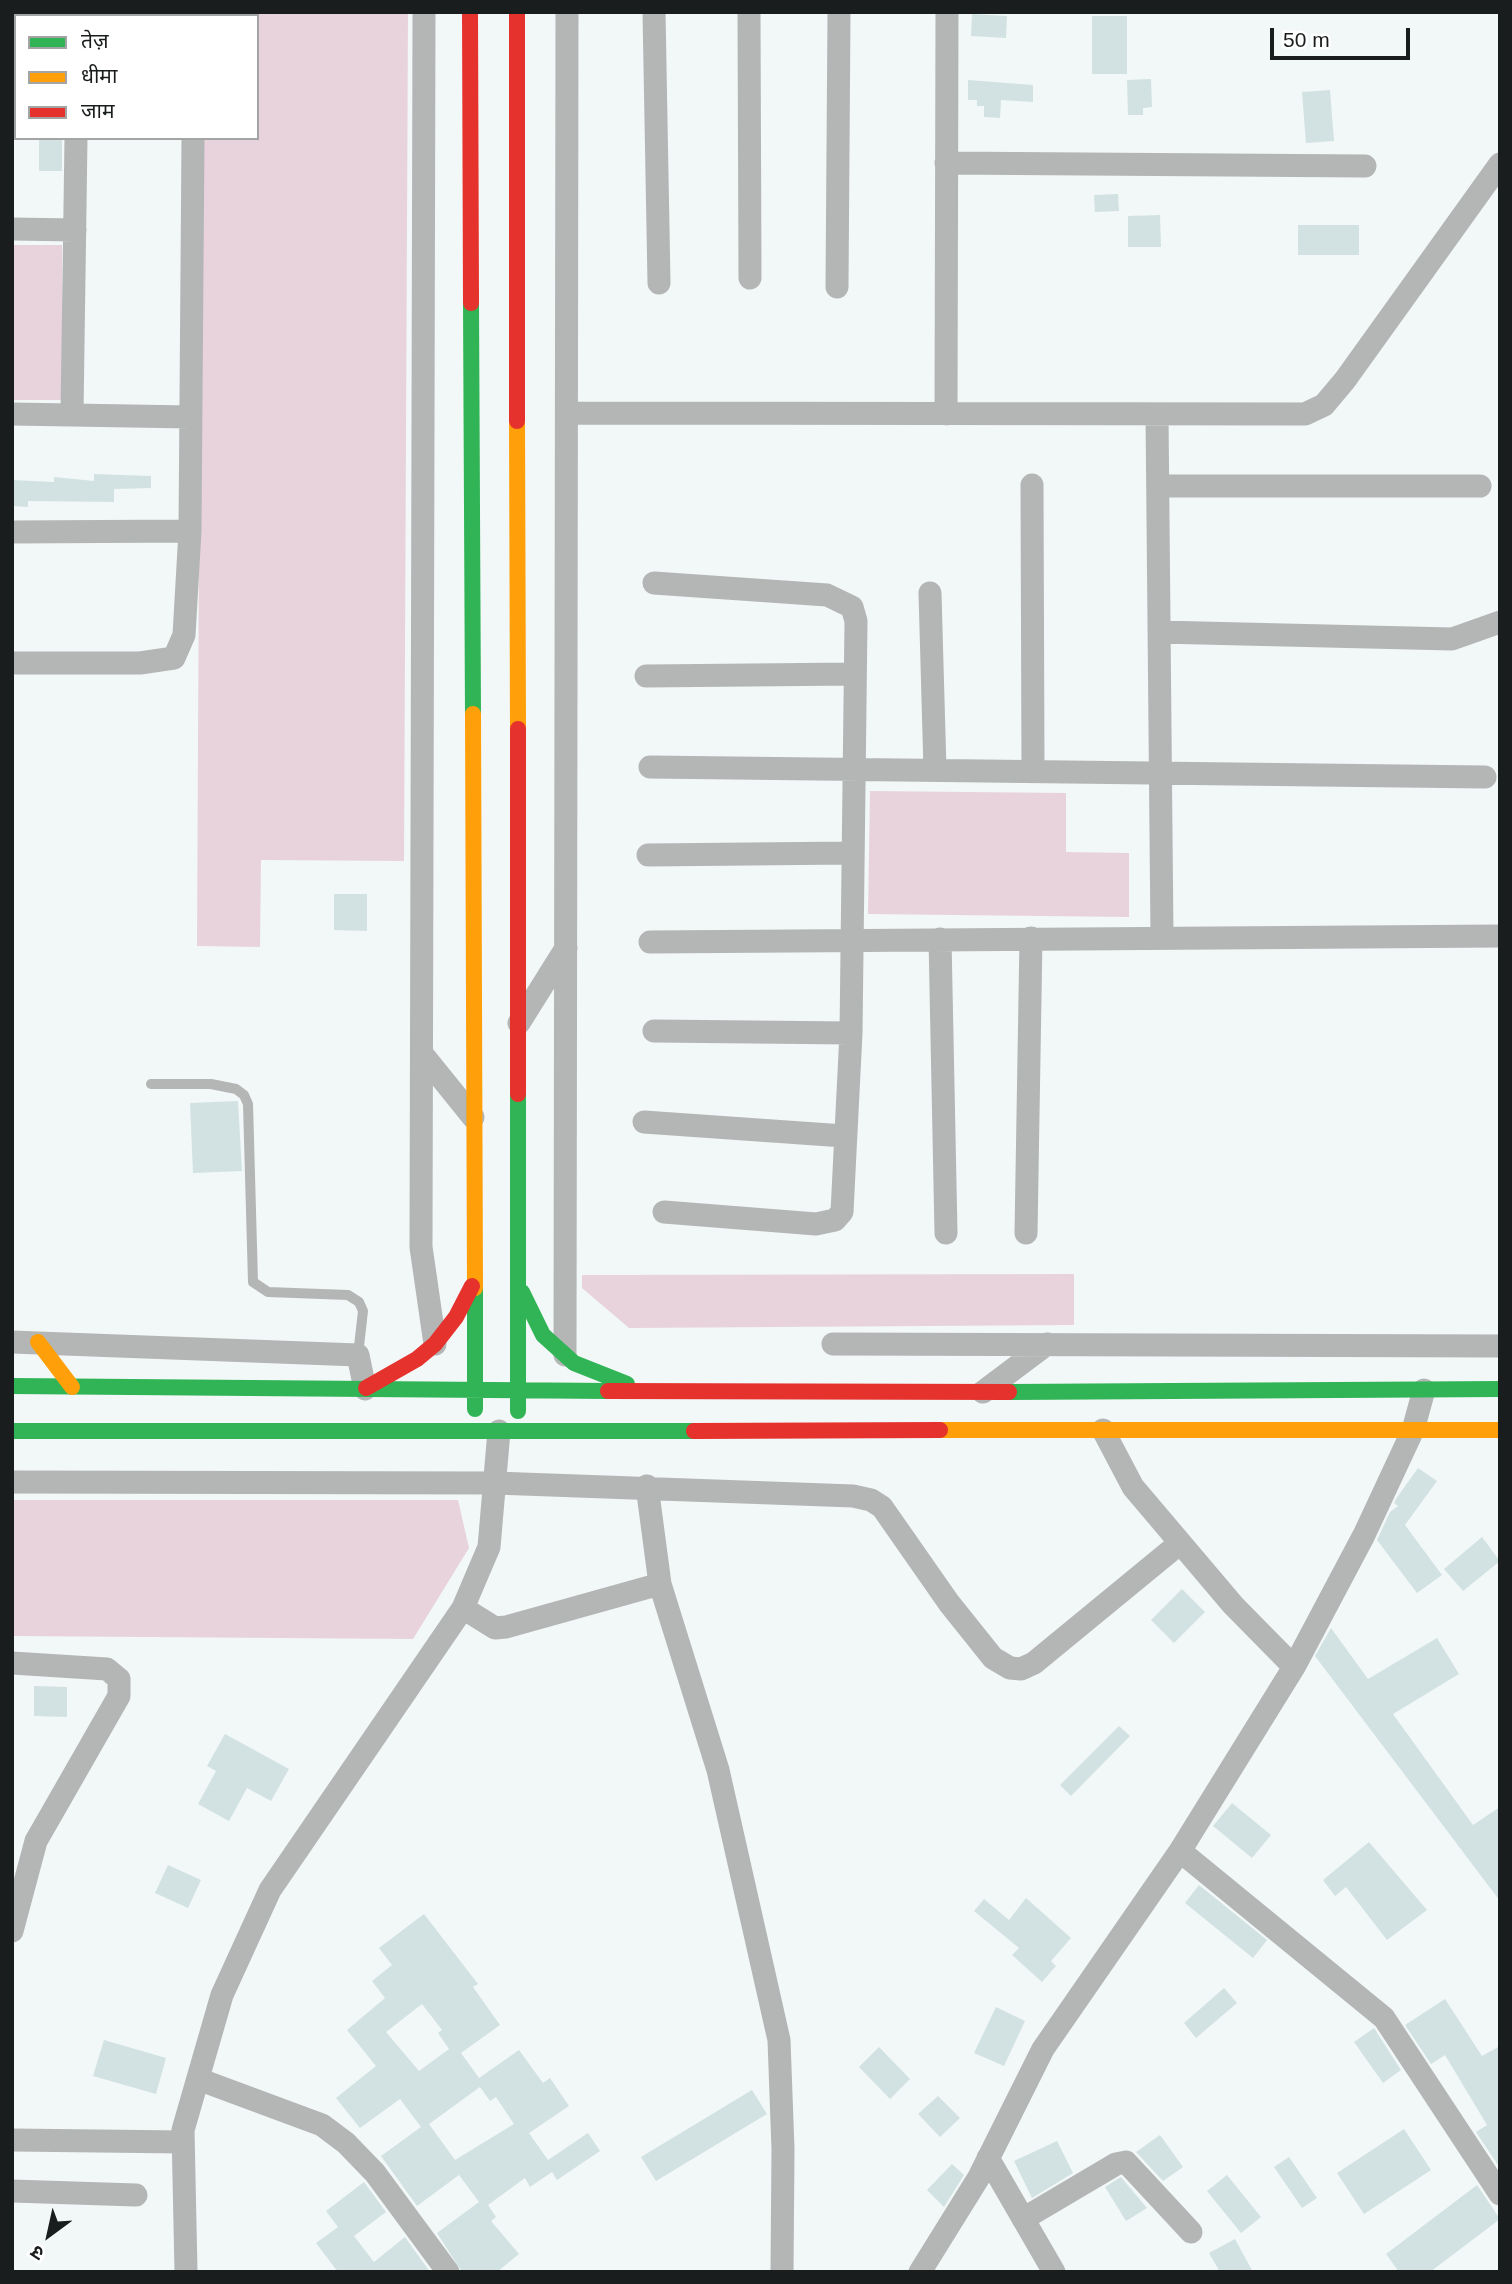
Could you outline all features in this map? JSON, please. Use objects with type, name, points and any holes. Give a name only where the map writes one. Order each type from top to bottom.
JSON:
[{"type":"street","points":[[424,12],[421,1247],[435,1344]]},
{"type":"street","points":[[470,12],[475,1431]]},
{"type":"street","points":[[186,2272],[183,2130],[222,1995],[270,1890],[463,1608],[489,1547],[495,1483],[518,1390],[517,12]]},
{"type":"street","points":[[565,1355],[567,12]]},
{"type":"street","points":[[654,12],[659,282]]},
{"type":"street","points":[[749,12],[750,278]]},
{"type":"street","points":[[837,287],[839,12]]},
{"type":"street","points":[[946,414],[947,12]]},
{"type":"street","points":[[72,413],[76,140]]},
{"type":"street","points":[[12,663],[141,663],[174,658],[184,635],[190,531],[193,140]]},
{"type":"street","points":[[946,163],[1365,166]]},
{"type":"street","points":[[568,413],[1305,414],[1324,405],[1345,380],[1500,164]]},
{"type":"street","points":[[12,229],[75,230]]},
{"type":"street","points":[[12,414],[190,417]]},
{"type":"street","points":[[1157,415],[1162,936]]},
{"type":"street","points":[[1032,485],[1033,771]]},
{"type":"street","points":[[1158,486],[1480,486]]},
{"type":"street","points":[[12,532],[190,531]]},
{"type":"street","points":[[654,583],[827,595],[852,607],[856,621],[853,674],[851,1033],[842,1212],[826,1223],[664,1212]]},
{"type":"street","points":[[930,593],[935,770]]},
{"type":"street","points":[[1159,632],[1452,639],[1500,622]]},
{"type":"street","points":[[646,676],[853,674]]},
{"type":"street","points":[[650,767],[1485,776]]},
{"type":"street","points":[[648,855],[851,853]]},
{"type":"street","points":[[650,942],[1162,936],[1500,936]]},
{"type":"street","points":[[1026,1233],[1031,938]]},
{"type":"street","points":[[940,939],[946,1233]]},
{"type":"street","points":[[519,1023],[566,948]]},
{"type":"street","points":[[654,1031],[851,1033]]},
{"type":"street","points":[[423,1055],[473,1117]]},
{"type":"street","points":[[644,1122],[844,1136]]},
{"type":"street","points":[[365,1389],[417,1359],[435,1344],[456,1317],[474,1283]]},
{"type":"street","points":[[518,1284],[543,1335],[574,1363],[641,1391]]},
{"type":"street","points":[[12,1342],[358,1355],[365,1389]]},
{"type":"street","points":[[38,1342],[72,1387]]},
{"type":"street","points":[[833,1344],[1500,1346]]},
{"type":"street","points":[[983,1392],[1047,1345]]},
{"type":"street","points":[[12,1386],[983,1392],[1500,1390]]},
{"type":"street","points":[[920,2272],[956,2218],[1043,2049],[1180,1851],[1294,1667],[1364,1535],[1413,1430],[1424,1390]]},
{"type":"street","points":[[1103,1430],[1133,1487],[1233,1605],[1294,1667]]},
{"type":"street","points":[[12,1431],[1500,1430]]},
{"type":"street","points":[[12,1482],[495,1483],[647,1486],[853,1496],[872,1500],[889,1517],[949,1603],[986,1648],[1010,1668],[1021,1669],[1034,1663],[1180,1543]]},
{"type":"street","points":[[647,1486],[660,1584],[718,1770],[779,2040],[783,2149],[782,2272]]},
{"type":"street","points":[[463,1608],[495,1628],[506,1627],[660,1584]]},
{"type":"street","points":[[12,1662],[83,1665],[107,1669],[119,1679],[120,1696],[36,1841],[22,1858],[12,1931]]},
{"type":"street","points":[[1180,1851],[1384,2018],[1500,2194]]},
{"type":"street","points":[[198,2079],[290,2111],[330,2131],[374,2173],[448,2272]]},
{"type":"street","points":[[12,2140],[183,2142]]},
{"type":"street","points":[[988,2158],[1054,2272]]},
{"type":"street","points":[[1023,2218],[1116,2164],[1126,2162],[1191,2232]]},
{"type":"street","points":[[12,2191],[136,2195]]},
{"type":"lane","points":[[151,1084],[211,1084],[236,1089],[244,1095],[248,1104],[253,1282],[268,1293],[348,1295],[359,1302],[363,1311],[358,1355]]},
{"type":"shaded area","points":[[408,12],[404,861],[261,860],[260,947],[197,946],[201,140],[259,140],[259,14],[202,14]]},
{"type":"shaded area","points":[[12,245],[62,245],[62,400],[12,400]]},
{"type":"shaded area","points":[[870,791],[1066,793],[1066,852],[1129,853],[1129,917],[868,914]]},
{"type":"shaded area","points":[[1074,1274],[1074,1325],[629,1328],[582,1288],[582,1275]]},
{"type":"shaded area","points":[[12,1500],[458,1500],[469,1548],[413,1639],[12,1636]]},
{"type":"building","points":[[972,14],[1007,16],[1006,38],[971,36]]},
{"type":"building","points":[[1092,16],[1127,16],[1127,74],[1092,74]]},
{"type":"building","points":[[1151,79],[1152,107],[1143,108],[1143,115],[1128,115],[1127,80]]},
{"type":"building","points":[[968,80],[1033,85],[1033,102],[1001,100],[1000,118],[984,117],[984,106],[977,106],[977,100],[968,100]]},
{"type":"building","points":[[1330,90],[1334,141],[1306,143],[1302,92]]},
{"type":"building","points":[[39,140],[62,140],[62,171],[39,171]]},
{"type":"building","points":[[1118,194],[1119,211],[1095,212],[1094,195]]},
{"type":"building","points":[[1160,215],[1161,247],[1128,247],[1128,216]]},
{"type":"building","points":[[1298,225],[1359,225],[1359,255],[1298,255]]},
{"type":"building","points":[[94,474],[151,476],[151,488],[114,489],[114,502],[28,501],[28,507],[12,506],[12,480],[54,482],[54,477],[94,481]]},
{"type":"building","points":[[334,894],[367,894],[367,931],[334,930]]},
{"type":"building","points":[[238,1101],[242,1171],[193,1173],[190,1103]]},
{"type":"building","points":[[1418,1468],[1437,1481],[1405,1525],[1442,1575],[1417,1593],[1377,1540],[1390,1512],[1398,1506],[1394,1503],[1396,1499]]},
{"type":"building","points":[[1482,1537],[1500,1561],[1463,1591],[1444,1569]]},
{"type":"building","points":[[1182,1589],[1205,1612],[1174,1643],[1151,1620]]},
{"type":"building","points":[[1331,1628],[1368,1679],[1437,1638],[1459,1674],[1393,1714],[1473,1825],[1500,1807],[1500,1901],[1315,1656]]},
{"type":"building","points":[[34,1686],[67,1687],[67,1717],[34,1716]]},
{"type":"building","points":[[1119,1726],[1130,1736],[1071,1796],[1060,1785]]},
{"type":"building","points":[[225,1734],[289,1769],[271,1801],[247,1788],[229,1821],[198,1804],[216,1771],[207,1766]]},
{"type":"building","points":[[1232,1803],[1271,1835],[1252,1858],[1213,1826]]},
{"type":"building","points":[[1369,1842],[1427,1910],[1387,1940],[1346,1887],[1335,1896],[1323,1880]]},
{"type":"building","points":[[168,1865],[201,1880],[188,1908],[155,1893]]},
{"type":"building","points":[[1199,1885],[1267,1940],[1253,1958],[1185,1903]]},
{"type":"building","points":[[1026,1898],[1071,1938],[1051,1961],[1056,1966],[1042,1982],[1012,1955],[1019,1948],[974,1911],[984,1899],[1009,1920]]},
{"type":"building","points":[[424,1914],[478,1984],[473,1987],[500,2025],[461,2053],[479,2078],[519,2050],[543,2083],[550,2078],[569,2106],[529,2133],[548,2160],[588,2133],[600,2151],[557,2180],[552,2172],[530,2187],[525,2178],[488,2205],[496,2217],[491,2221],[519,2254],[497,2272],[462,2272],[437,2233],[479,2202],[459,2175],[417,2206],[381,2156],[421,2127],[400,2099],[360,2128],[336,2098],[376,2066],[347,2030],[385,1998],[372,1981],[392,1965],[379,1948]],"holes":[[[422,2004],[442,2030],[438,2033],[449,2049],[419,2071],[386,2032]],[[480,2087],[490,2101],[496,2097],[514,2124],[455,2160],[429,2124]]]},
{"type":"building","points":[[1224,1988],[1237,2003],[1196,2038],[1184,2023]]},
{"type":"building","points":[[1445,1999],[1482,2056],[1500,2046],[1500,2168],[1476,2132],[1487,2125],[1445,2055],[1431,2064],[1405,2025]]},
{"type":"building","points":[[996,2007],[1025,2021],[1004,2066],[974,2053]]},
{"type":"building","points":[[1374,2028],[1401,2070],[1383,2083],[1354,2042]]},
{"type":"building","points":[[104,2040],[166,2058],[156,2094],[93,2076]]},
{"type":"building","points":[[879,2047],[910,2079],[890,2099],[859,2067]]},
{"type":"building","points":[[752,2090],[767,2114],[656,2181],[641,2157]]},
{"type":"building","points":[[938,2096],[960,2118],[940,2137],[918,2114]]},
{"type":"building","points":[[1404,2129],[1431,2170],[1364,2214],[1337,2173]]},
{"type":"building","points":[[1160,2135],[1183,2167],[1163,2181],[1136,2152]]},
{"type":"building","points":[[1057,2141],[1073,2173],[1032,2198],[1014,2161]]},
{"type":"building","points":[[1289,2157],[1317,2198],[1302,2208],[1274,2167]]},
{"type":"building","points":[[952,2164],[964,2175],[944,2207],[927,2190]]},
{"type":"building","points":[[1227,2175],[1261,2217],[1241,2233],[1207,2191]]},
{"type":"building","points":[[1121,2177],[1147,2208],[1126,2221],[1105,2187]]},
{"type":"building","points":[[364,2182],[386,2212],[354,2236],[374,2262],[405,2237],[430,2272],[338,2272],[316,2243],[338,2227],[326,2211]]},
{"type":"building","points":[[1477,2185],[1500,2219],[1430,2272],[1399,2272],[1386,2254]]},
{"type":"building","points":[[1235,2239],[1253,2272],[1220,2272],[1209,2253]]},
{"type":"traffic: fast","points":[[471,303],[473,714]]},
{"type":"traffic: fast","points":[[518,1094],[518,1411]]},
{"type":"traffic: fast","points":[[475,1288],[475,1409]]},
{"type":"traffic: fast","points":[[522,1292],[543,1335],[574,1363],[627,1384]]},
{"type":"traffic: fast","points":[[12,1386],[608,1391]]},
{"type":"traffic: fast","points":[[1009,1392],[1500,1389]]},
{"type":"traffic: fast","points":[[12,1431],[694,1431]]},
{"type":"traffic: slow","points":[[517,421],[518,729]]},
{"type":"traffic: slow","points":[[473,714],[475,1288]]},
{"type":"traffic: slow","points":[[38,1342],[72,1387]]},
{"type":"traffic: slow","points":[[940,1430],[1500,1430]]},
{"type":"traffic: jam","points":[[470,12],[471,303]]},
{"type":"traffic: jam","points":[[517,12],[517,421]]},
{"type":"traffic: jam","points":[[518,729],[518,1094]]},
{"type":"traffic: jam","points":[[366,1388],[417,1359],[435,1344],[456,1317],[472,1286]]},
{"type":"traffic: jam","points":[[608,1391],[1009,1392]]},
{"type":"traffic: jam","points":[[694,1431],[940,1430]]}]
